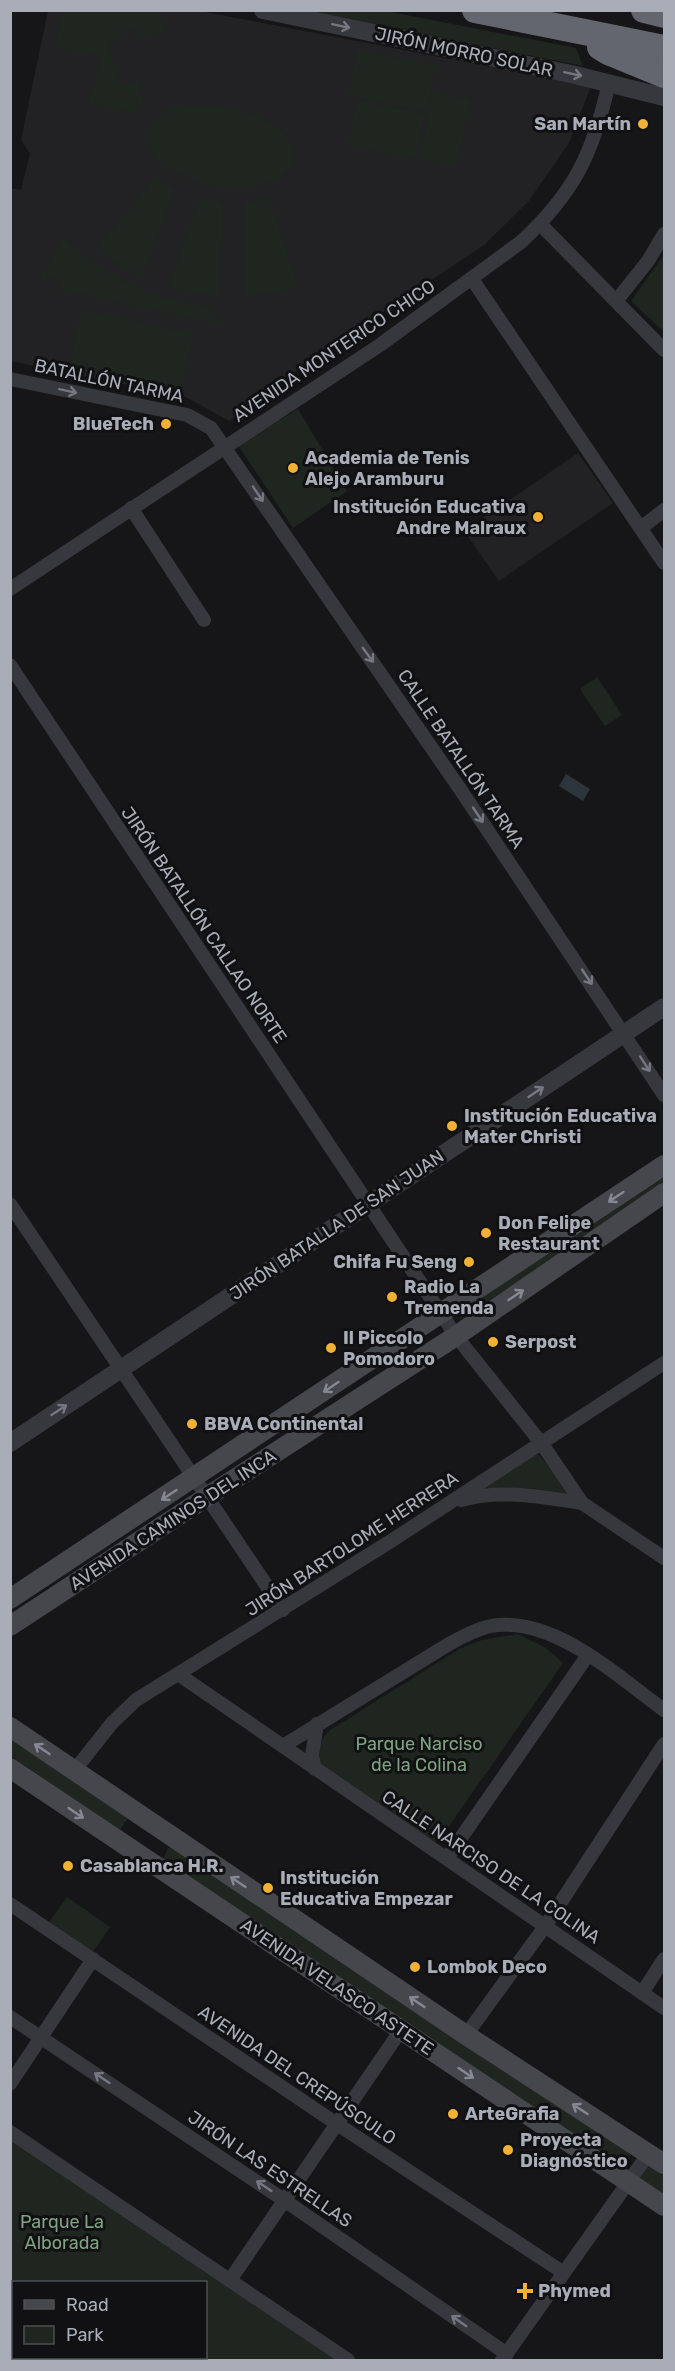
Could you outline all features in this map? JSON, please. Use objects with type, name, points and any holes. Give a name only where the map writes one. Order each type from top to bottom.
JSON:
[{"type":"highway","points":[[474,10],[664,48]]},
{"type":"highway","points":[[644,10],[664,15]]},
{"type":"highway","points":[[577,32],[608,52],[664,75]]},
{"type":"main road","name":"AVENIDA CAMINOS DEL INCA","points":[[10,1599],[664,1165]]},
{"type":"main road","name":"AVENIDA CAMINOS DEL INCA","points":[[10,1626],[456,1336],[664,1193]]},
{"type":"main road","name":"AVENIDA VELASCO ASTETE","points":[[10,1727],[466,2035],[657,2159]]},
{"type":"main road","name":"AVENIDA VELASCO ASTETE","points":[[10,1768],[664,2206]]},
{"type":"main road","points":[[119,1842],[138,1815]]},
{"type":"main road","points":[[146,1860],[165,1833]]},
{"type":"street","name":"JIRÓN MORRO SOLAR","points":[[263,10],[609,82],[664,97]]},
{"type":"street","name":"AVENIDA MONTERICO CHICO","points":[[10,589],[380,345],[521,242],[561,199],[588,153],[599,126],[609,82]]},
{"type":"street","points":[[540,224],[664,350]]},
{"type":"street","points":[[617,300],[648,261],[664,234]]},
{"type":"street","points":[[472,279],[664,563]]},
{"type":"street","name":"BATALLÓN TARMA","points":[[10,379],[187,415],[211,428],[225,446]]},
{"type":"street","name":"CALLE BATALLÓN TARMA","points":[[225,446],[460,789],[664,1095]]},
{"type":"street","points":[[131,508],[204,620]]},
{"type":"street","points":[[641,528],[664,510]]},
{"type":"street","name":"JIRÓN BATALLÓN CALLAO NORTE","points":[[10,665],[456,1336],[542,1444],[582,1503]]},
{"type":"street","name":"JIRÓN BATALLA DE SAN JUAN","points":[[10,1443],[664,1007]]},
{"type":"street","points":[[10,1204],[283,1610]]},
{"type":"street","name":"JIRÓN BARTOLOME HERRERA","points":[[74,1771],[112,1723],[136,1700],[283,1610],[664,1363]]},
{"type":"street","points":[[447,1504],[475,1496],[504,1494],[582,1503],[662,1550]]},
{"type":"street","points":[[283,1746],[449,1644],[492,1626],[510,1625],[551,1634],[588,1655],[664,1710]]},
{"type":"street","points":[[447,1858],[588,1655]]},
{"type":"street","name":"CALLE NARCISO DE LA COLINA","points":[[178,1674],[664,2008]]},
{"type":"street","points":[[315,1769],[312,1755],[317,1724]]},
{"type":"street","points":[[466,2035],[546,1925],[664,1744]]},
{"type":"street","name":"AVENIDA DEL CREPÚSCULO","points":[[10,1904],[337,2124],[564,2273]]},
{"type":"street","points":[[10,2084],[93,1959]]},
{"type":"street","points":[[642,1993],[664,1959]]},
{"type":"street","name":"JIRÓN LAS ESTRELLAS","points":[[10,2017],[284,2200],[505,2357]]},
{"type":"street","points":[[230,2280],[401,2030]]},
{"type":"street","points":[[10,2132],[348,2361]]},
{"type":"street","points":[[505,2357],[629,2181],[657,2159]]},
{"type":"shaded area","points":[[48,11],[200,11],[591,86],[569,143],[528,202],[484,245],[304,365],[229,421],[186,397],[11,361],[11,188],[21,190],[30,154],[21,140]]},
{"type":"shaded area","name":"Institución Educativa Andre Malraux","points":[[578,453],[613,503],[499,581],[464,531]]},
{"type":"shaded area","points":[[566,774],[590,789],[583,801],[559,786]]},
{"type":"green space","points":[[62,11],[160,11],[166,31],[139,37],[136,29],[122,32],[124,39],[109,43],[119,85],[139,81],[143,104],[137,108],[135,113],[89,104],[101,57],[55,47]]},
{"type":"green space","points":[[301,11],[386,11],[576,48],[583,66]]},
{"type":"green space","points":[[357,50],[436,65],[427,112],[348,96]]},
{"type":"green space","points":[[433,92],[471,99],[457,166],[420,159]]},
{"type":"green space","points":[[357,101],[425,114],[416,159],[348,145]]},
{"type":"green space","points":[[197,105],[226,107],[257,116],[270,123],[282,132],[290,143],[294,157],[289,168],[271,182],[234,188],[197,182],[163,165],[152,154],[149,147],[151,126],[155,119],[169,110]]},
{"type":"green space","points":[[155,178],[175,189],[142,278],[97,249]]},
{"type":"green space","points":[[269,196],[298,287],[279,293],[245,297],[245,203]]},
{"type":"green space","points":[[199,198],[223,202],[220,296],[202,295],[168,287]]},
{"type":"green space","points":[[63,238],[94,264],[132,285],[168,298],[208,306],[227,326],[55,289],[59,281],[52,277],[49,284],[40,278]]},
{"type":"green space","points":[[664,255],[664,332],[631,301]]},
{"type":"green space","points":[[80,310],[193,333],[182,390],[69,369]]},
{"type":"green space","name":"Academia de Tenis Alejo Aramburu","points":[[298,409],[347,491],[293,528],[238,445]]},
{"type":"green space","points":[[597,677],[622,715],[605,726],[580,689]]},
{"type":"green space","points":[[664,1174],[664,1185],[461,1319],[457,1308]]},
{"type":"green space","points":[[536,1452],[573,1494],[529,1488],[480,1489]]},
{"type":"green space","name":"Parque Narciso de la Colina","points":[[518,1634],[546,1648],[563,1663],[438,1842],[425,1840],[324,1770],[319,1753],[321,1743],[330,1730],[461,1648],[482,1640]]},
{"type":"green space","points":[[10,1733],[130,1815],[120,1830],[11,1756]]},
{"type":"green space","points":[[173,1846],[632,2152],[628,2161],[622,2167],[163,1860],[168,1848]]},
{"type":"green space","points":[[67,1897],[110,1927],[91,1955],[47,1925]]},
{"type":"green space","name":"Parque La Alborada","points":[[10,2136],[341,2360],[48,2359],[207,2359],[207,2281],[12,2281],[11,2331]]},
{"type":"green space","points":[[650,2163],[664,2173],[664,2196],[639,2178]]},
{"type":"place","name":"San Martín","points":[[643,124]]},
{"type":"place","name":"BlueTech","points":[[166,424]]},
{"type":"place","name":"Academia de Tenis Alejo Aramburu","points":[[293,468]]},
{"type":"place","name":"Institución Educativa Andre Malraux","points":[[538,517]]},
{"type":"place","name":"Institución Educativa Mater Christi","points":[[452,1126]]},
{"type":"place","name":"Don Felipe Restaurant","points":[[486,1233]]},
{"type":"place","name":"Chifa Fu Seng","points":[[469,1262]]},
{"type":"place","name":"Radio La Tremenda","points":[[392,1297]]},
{"type":"place","name":"Serpost","points":[[493,1342]]},
{"type":"place","name":"Il Piccolo Pomodoro","points":[[331,1348]]},
{"type":"place","name":"BBVA Continental","points":[[192,1424]]},
{"type":"place","name":"Casablanca H.R.","points":[[68,1866]]},
{"type":"place","name":"Institución Educativa Empezar","points":[[268,1888]]},
{"type":"place","name":"Lombok Deco","points":[[415,1967]]},
{"type":"place","name":"ArteGrafia","points":[[453,2114]]},
{"type":"place","name":"Proyecta Diagnóstico","points":[[508,2150]]},
{"type":"place","name":"Phymed","points":[[525,2291]]}]
